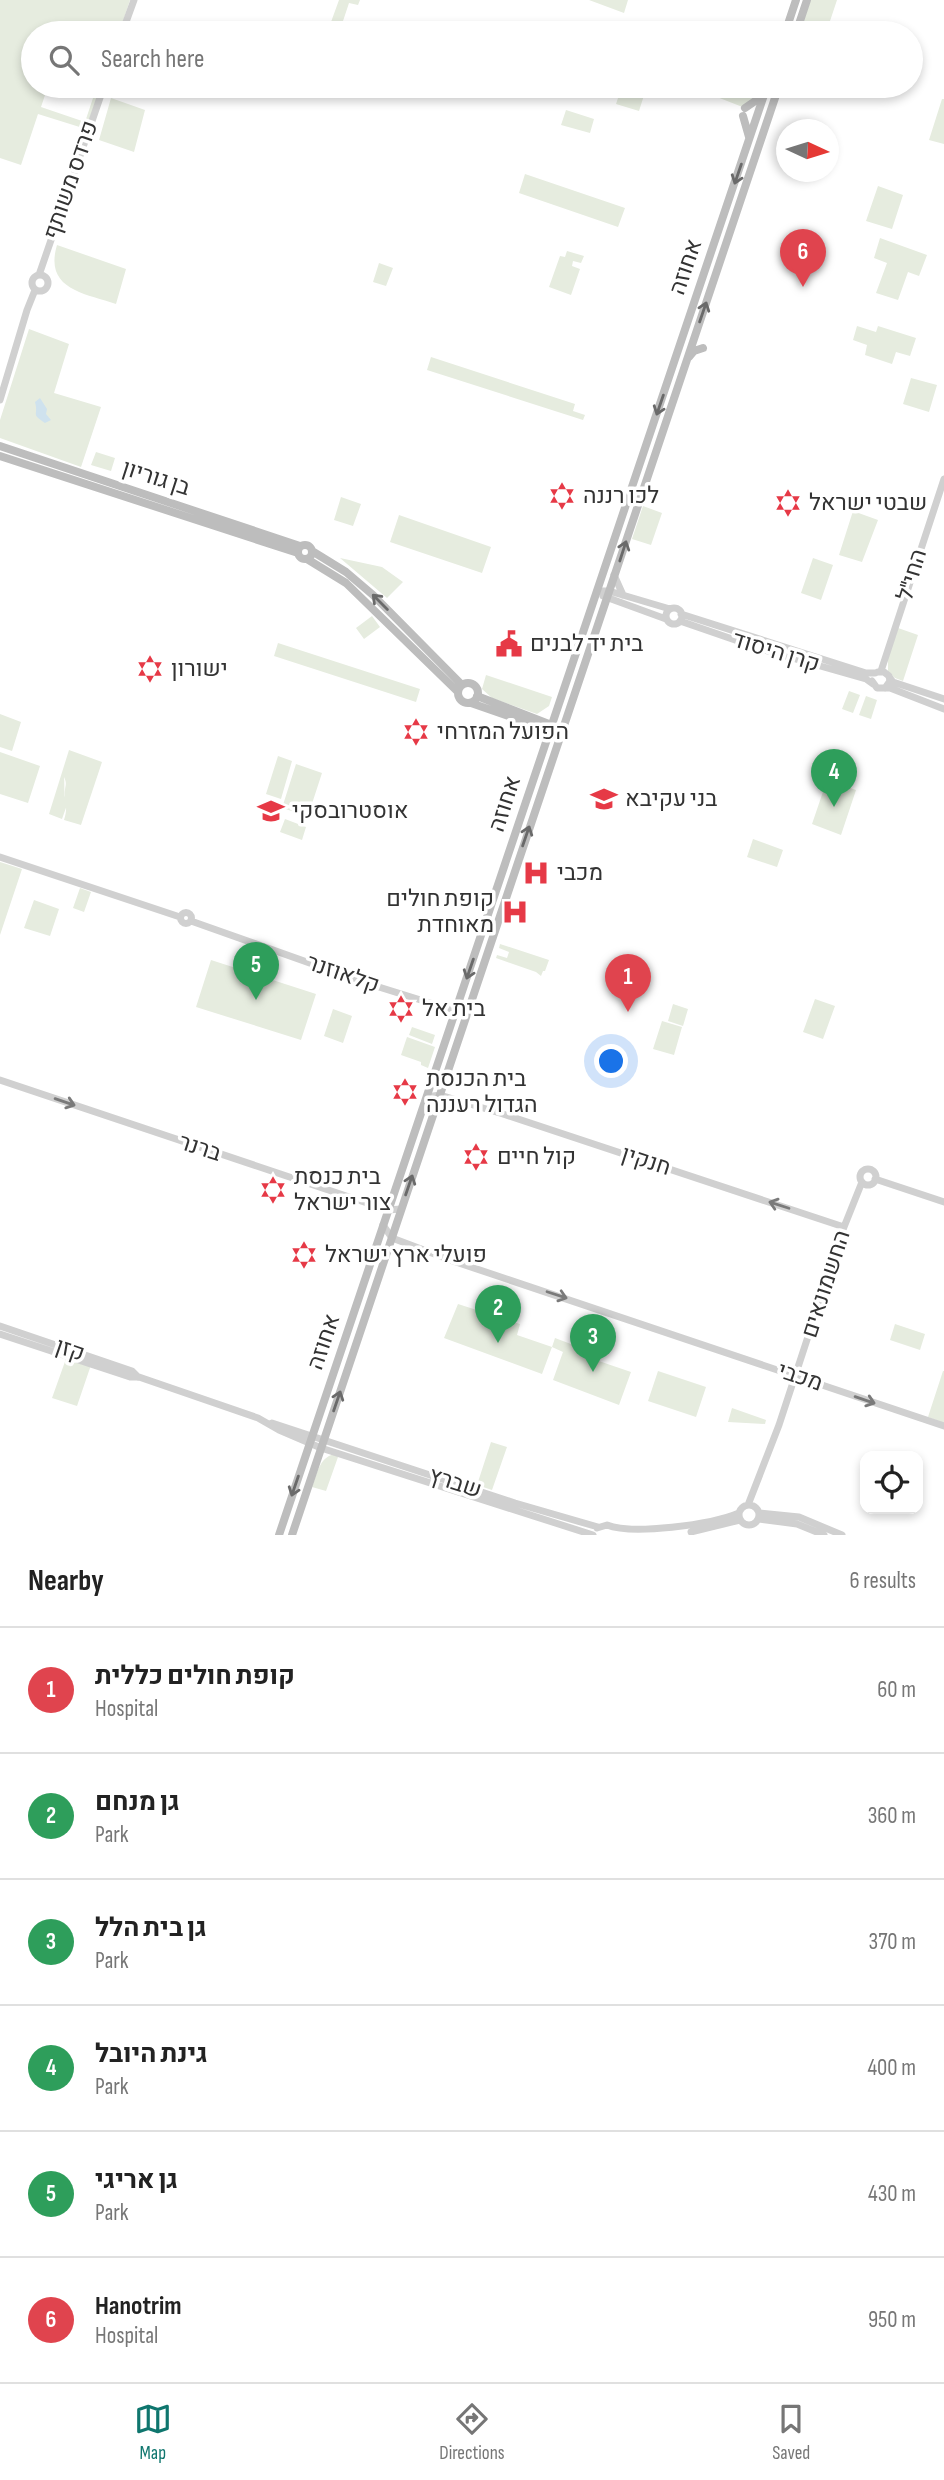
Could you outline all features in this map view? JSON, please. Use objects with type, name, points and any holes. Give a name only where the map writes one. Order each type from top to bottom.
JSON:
[{"type":"main road","points":[[789,21],[796,0]]},
{"type":"main road","points":[[800,21],[807,0]]},
{"type":"main road","points":[[750,139],[744,112],[758,98]]},
{"type":"main road","name":"אחוזה","points":[[279,1535],[763,98]]},
{"type":"main road","name":"אחוזה","points":[[292,1535],[391,1238],[443,1093],[775,98]]},
{"type":"main road","points":[[686,362],[694,351],[704,348]]},
{"type":"main road","name":"בן גוריון","points":[[0,446],[299,550]]},
{"type":"main road","name":"בן גוריון","points":[[0,456],[299,550]]},
{"type":"main road","points":[[460,689],[346,583],[307,559],[299,557],[299,550],[307,545],[373,595],[460,689],[462,701],[474,699],[561,733]]},
{"type":"main road","points":[[307,559],[311,557],[312,551]]},
{"type":"main road","points":[[460,689],[468,683],[474,685],[474,699]]},
{"type":"main road","points":[[534,722],[558,707]]},
{"type":"main road","points":[[534,722],[545,744]]},
{"type":"main road","points":[[317,1460],[323,1454],[332,1452]]},
{"type":"street","points":[[126,21],[134,0]]},
{"type":"street","name":"פרדס משותף","points":[[40,275],[100,98]]},
{"type":"street","points":[[40,275],[46,278],[48,286],[43,291],[35,290],[32,280],[40,275]]},
{"type":"street","points":[[0,400],[35,290]]},
{"type":"street","name":"החי\"ל","points":[[878,672],[944,479]]},
{"type":"street","points":[[597,591],[622,599],[676,608],[681,618],[671,624],[666,619],[622,599],[614,575]]},
{"type":"street","points":[[602,613],[622,599]]},
{"type":"street","points":[[666,619],[670,609]]},
{"type":"street","name":"קרן היסוד","points":[[681,618],[866,673],[878,672]]},
{"type":"street","name":"קרן היסוד","points":[[681,618],[764,650],[866,679],[873,684]]},
{"type":"street","points":[[944,699],[893,682],[887,673],[878,672],[872,678],[873,684],[879,689],[885,688],[944,709]]},
{"type":"street","points":[[885,688],[890,678]]},
{"type":"street","name":"קלאוזנר","points":[[0,857],[180,917],[187,912],[191,921],[366,983],[456,1011]]},
{"type":"street","name":"ברנר","points":[[0,1080],[376,1206],[386,1218],[401,1209]]},
{"type":"street","name":"חנקין","points":[[427,1097],[443,1093],[844,1227]]},
{"type":"street","points":[[866,1169],[873,1171],[875,1179],[869,1184],[862,1182],[860,1174],[866,1169]]},
{"type":"street","points":[[875,1179],[944,1202]]},
{"type":"street","name":"החשמונאים","points":[[748,1505],[862,1182]]},
{"type":"street","points":[[386,1218],[391,1238]]},
{"type":"street","name":"מכבי","points":[[391,1238],[944,1426]]},
{"type":"street","name":"קזן","points":[[0,1326],[132,1371],[139,1377]]},
{"type":"street","name":"קזן","points":[[0,1334],[130,1377],[139,1377],[268,1422],[311,1440]]},
{"type":"street","name":"שברץ","points":[[311,1440],[514,1503],[595,1532]]},
{"type":"street","name":"שברץ","points":[[323,1444],[332,1452],[595,1532]]},
{"type":"street","points":[[670,1535],[709,1529],[740,1516],[748,1505],[755,1506],[759,1516]]},
{"type":"street","points":[[740,1516],[750,1525],[759,1516],[799,1517],[842,1535]]},
{"type":"street","points":[[595,1532],[607,1525],[613,1532],[623,1534],[684,1530],[740,1516]]},
{"type":"street","points":[[759,1516],[797,1524],[824,1535]]},
{"type":"shaded area","points":[[0,0],[130,0],[123,21],[21,21],[21,98],[44,98],[41,107],[85,122],[93,98],[97,98],[86,129],[38,114],[21,165],[0,158]]},
{"type":"shaded area","points":[[339,0],[360,0],[358,5],[349,3],[343,21],[331,21]]},
{"type":"shaded area","points":[[589,0],[628,0],[624,13]]},
{"type":"shaded area","points":[[809,0],[837,0],[830,21],[802,21]]},
{"type":"shaded area","points":[[111,98],[145,110],[134,152],[99,140]]},
{"type":"shaded area","points":[[618,98],[643,98],[639,111],[616,104]]},
{"type":"shaded area","points":[[720,98],[755,98],[745,108]]},
{"type":"shaded area","points":[[944,99],[944,144],[929,140]]},
{"type":"shaded area","points":[[566,110],[594,119],[590,133],[561,125]]},
{"type":"shaded area","points":[[525,174],[625,208],[618,227],[519,193]]},
{"type":"shaded area","points":[[878,186],[903,195],[892,229],[866,221]]},
{"type":"shaded area","points":[[880,238],[927,255],[919,276],[908,272],[898,300],[876,293],[887,263],[874,258]]},
{"type":"shaded area","points":[[57,245],[126,269],[116,304],[79,292],[61,280],[54,260]]},
{"type":"shaded area","points":[[567,251],[584,256],[581,263],[573,261],[572,266],[580,269],[571,295],[549,287],[560,256],[565,257]]},
{"type":"shaded area","points":[[379,263],[393,268],[386,286],[373,282]]},
{"type":"shaded area","points":[[857,326],[876,332],[878,326],[916,338],[910,356],[896,352],[892,364],[865,355],[867,345],[853,340]]},
{"type":"shaded area","points":[[29,329],[69,344],[54,393],[101,407],[81,467],[0,438],[0,420]]},
{"type":"shaded area","points":[[431,357],[575,404],[573,411],[585,415],[583,420],[427,370]]},
{"type":"shaded area","points":[[911,378],[937,385],[929,412],[903,404]]},
{"type":"shaded area","points":[[96,452],[115,458],[111,471],[91,465]]},
{"type":"shaded area","points":[[341,497],[361,504],[353,526],[334,520]]},
{"type":"shaded area","points":[[643,506],[662,513],[651,545],[632,539]]},
{"type":"shaded area","points":[[853,511],[878,520],[862,562],[839,555]]},
{"type":"shaded area","points":[[399,515],[491,547],[482,573],[390,542]]},
{"type":"shaded area","points":[[340,558],[382,567],[403,582],[387,598]]},
{"type":"shaded area","points":[[813,558],[833,565],[821,600],[801,593]]},
{"type":"shaded area","points":[[372,616],[380,627],[364,639],[356,628]]},
{"type":"shaded area","points":[[898,628],[918,635],[903,681],[888,672],[888,658]]},
{"type":"shaded area","points":[[278,643],[420,689],[416,702],[274,656]]},
{"type":"shaded area","points":[[486,675],[552,697],[549,706],[537,714],[492,698],[482,689]]},
{"type":"shaded area","points":[[849,691],[860,695],[853,713],[842,709]]},
{"type":"shaded area","points":[[866,696],[877,700],[871,719],[859,715]]},
{"type":"shaded area","points":[[0,714],[21,722],[12,751],[0,747]]},
{"type":"shaded area","points":[[69,750],[102,762],[81,825],[64,820],[66,808],[62,819],[49,814]]},
{"type":"shaded area","points":[[0,752],[40,766],[28,803],[0,794]]},
{"type":"shaded area","points":[[278,756],[292,761],[281,799],[266,794]]},
{"type":"shaded area","points":[[296,764],[322,773],[308,816],[282,808]]},
{"type":"shaded area","points":[[827,780],[856,790],[841,835],[812,824]]},
{"type":"shaded area","points":[[285,819],[306,827],[302,840],[280,832]]},
{"type":"shaded area","points":[[753,839],[783,850],[777,867],[747,857]]},
{"type":"shaded area","points":[[0,862],[22,869],[0,935]]},
{"type":"shaded area","points":[[80,888],[91,892],[84,912],[73,908]]},
{"type":"shaded area","points":[[34,900],[59,909],[50,936],[24,928]]},
{"type":"shaded area","points":[[500,944],[549,960],[545,971],[541,976],[496,958],[497,955],[507,958],[509,952],[499,948]]},
{"type":"shaded area","points":[[211,960],[316,994],[301,1040],[196,1007]]},
{"type":"shaded area","points":[[815,999],[835,1006],[823,1039],[803,1032]]},
{"type":"shaded area","points":[[673,1004],[688,1009],[683,1026],[668,1021]]},
{"type":"shaded area","points":[[333,1009],[352,1016],[343,1043],[324,1036]]},
{"type":"shaded area","points":[[662,1021],[682,1027],[674,1055],[653,1049]]},
{"type":"shaded area","points":[[412,1027],[435,1035],[432,1044],[409,1035]]},
{"type":"shaded area","points":[[407,1037],[435,1047],[428,1068],[421,1065],[421,1062],[401,1055]]},
{"type":"shaded area","points":[[458,1304],[520,1324],[517,1335],[552,1347],[542,1374],[444,1338]]},
{"type":"shaded area","points":[[895,1324],[925,1334],[920,1350],[890,1340]]},
{"type":"shaded area","points":[[555,1338],[592,1352],[590,1358],[631,1372],[619,1405],[553,1380],[563,1352],[552,1347]]},
{"type":"shaded area","points":[[67,1356],[91,1365],[77,1406],[52,1398]]},
{"type":"shaded area","points":[[658,1371],[706,1387],[696,1417],[648,1401]]},
{"type":"shaded area","points":[[944,1371],[944,1423],[928,1417]]},
{"type":"shaded area","points":[[732,1408],[766,1420],[765,1424],[728,1422]]},
{"type":"shaded area","points":[[491,1442],[507,1447],[492,1490],[477,1485]]},
{"type":"shaded area","points":[[334,1454],[338,1457],[326,1491],[312,1487],[322,1463]]},
{"type":"water","points":[[40,398],[51,420],[45,423],[36,414],[35,402]]},
{"type":"place","name":"Hanotrim","points":[[803,287]]},
{"type":"place","name":"לכו רננה","points":[[562,496]]},
{"type":"place","name":"שבטי ישראל","points":[[788,503]]},
{"type":"place","name":"בית יד לבנים","points":[[509,644]]},
{"type":"place","name":"ישורון","points":[[150,669]]},
{"type":"place","name":"הפועל המזרחי","points":[[416,732]]},
{"type":"place","name":"בני עקיבא","points":[[604,799]]},
{"type":"place","name":"גינת היובל","points":[[834,807]]},
{"type":"place","name":"אוסטרובסקי","points":[[271,811]]},
{"type":"place","name":"מכבי","points":[[536,873]]},
{"type":"place","name":"קופת חולים מאוחדת","points":[[515,912]]},
{"type":"place","name":"גן אריגי","points":[[256,1000]]},
{"type":"place","name":"בית אל","points":[[401,1009]]},
{"type":"place","name":"קופת חולים כללית","points":[[628,1012]]},
{"type":"place","name":"בית הכנסת הגדול רעננה","points":[[405,1092]]},
{"type":"place","name":"קול חיים","points":[[476,1157]]},
{"type":"place","name":"בית כנסת צור ישראל","points":[[273,1190]]},
{"type":"place","name":"פועלי ארץ ישראל","points":[[304,1255]]},
{"type":"place","name":"גן מנחם","points":[[498,1343]]},
{"type":"place","name":"גן בית הלל","points":[[593,1372]]}]
